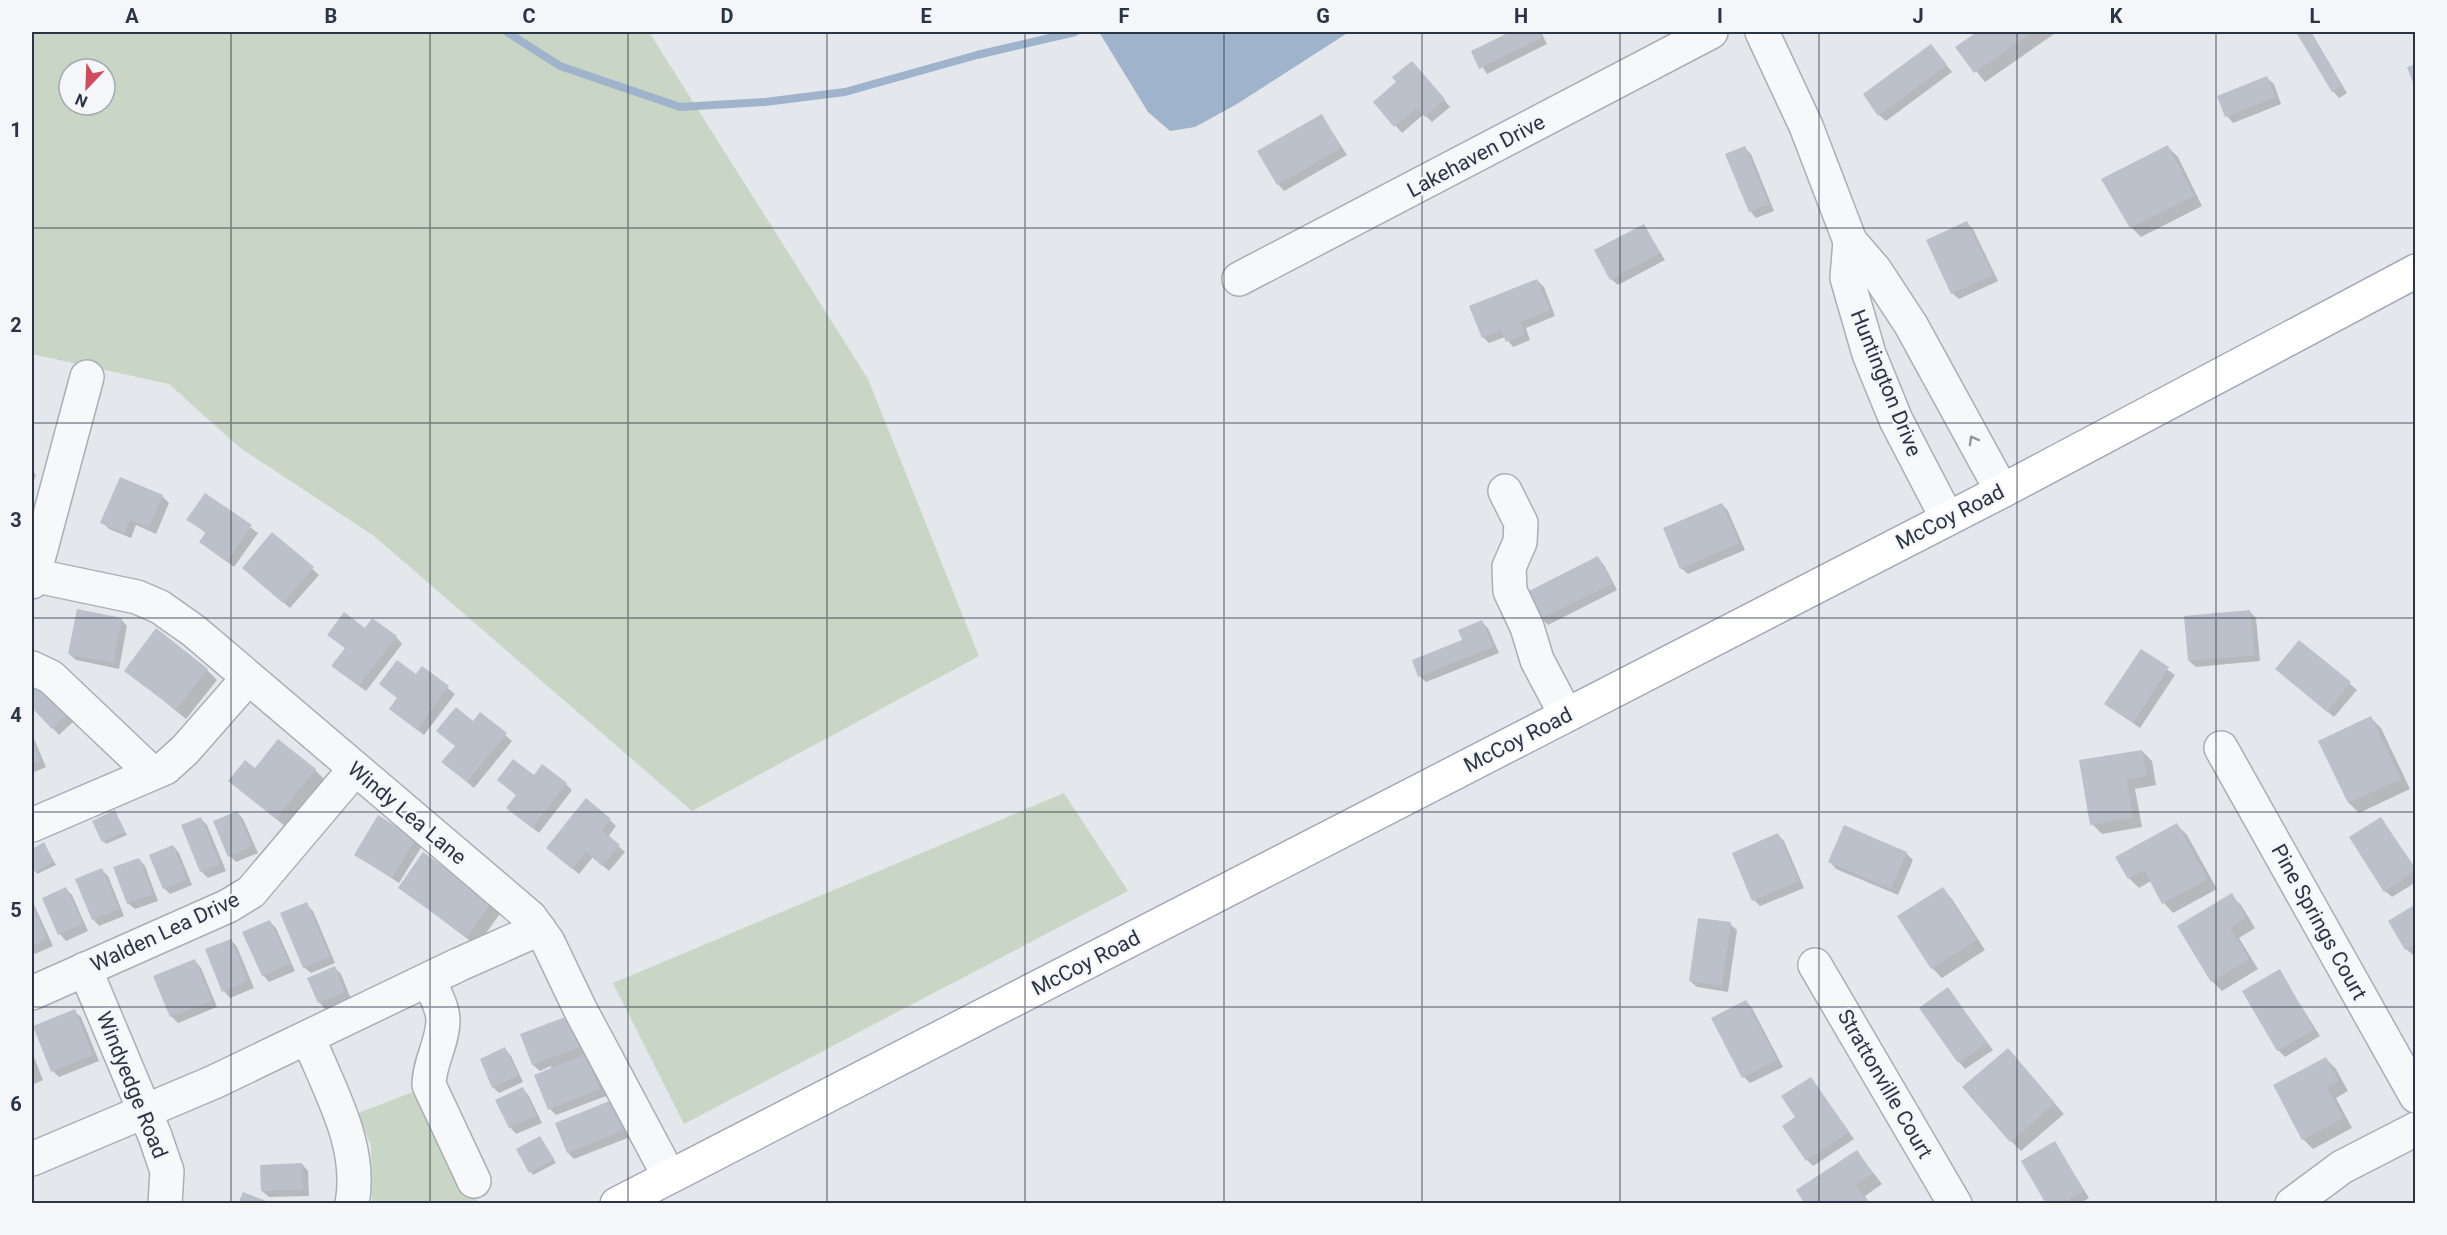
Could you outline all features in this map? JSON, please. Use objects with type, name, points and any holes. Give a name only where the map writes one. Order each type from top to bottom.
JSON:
[{"type":"main road","name":"McCoy Road","points":[[617,1203],[2002,491],[2415,271]]},
{"type":"street","name":"Lakehaven Drive","points":[[1239,279],[1711,32]]},
{"type":"street","name":"Huntington Drive","points":[[1762,32],[1806,126],[1850,242],[1875,270],[1911,325],[2002,491]]},
{"type":"street","name":"Huntington Drive","points":[[1850,242],[1847,278],[1863,334],[1896,420],[1947,518]]},
{"type":"street","points":[[32,578],[87,377]]},
{"type":"street","points":[[1505,491],[1521,523],[1520,542],[1509,567],[1510,591],[1527,627],[1537,660],[1566,715]]},
{"type":"street","name":"Windy Lea Lane","points":[[32,578],[137,597],[160,607],[248,678],[530,916],[548,942],[580,1009],[669,1176]]},
{"type":"street","points":[[32,669],[51,677],[152,773]]},
{"type":"street","points":[[32,825],[165,768],[248,678]]},
{"type":"street","name":"Pine Springs Court","points":[[2221,748],[2415,1096]]},
{"type":"street","name":"Walden Lea Drive","points":[[32,993],[228,906],[251,892],[355,769]]},
{"type":"street","points":[[32,1159],[145,1111],[539,929]]},
{"type":"street","name":"Strattonville Court","points":[[1815,965],[1954,1203]]},
{"type":"street","name":"Windyedge Road","points":[[85,969],[145,1111],[167,1171],[165,1203]]},
{"type":"street","points":[[429,979],[443,1017],[442,1033],[429,1070],[429,1085],[474,1181]]},
{"type":"street","points":[[308,1037],[350,1141],[355,1166],[352,1203]]},
{"type":"street","points":[[2292,1203],[2342,1167],[2415,1129]]},
{"type":"green space","points":[[32,32],[649,32],[868,379],[979,656],[692,811],[374,536],[239,447],[169,384],[32,354]]},
{"type":"green space","points":[[1064,793],[1128,891],[684,1124],[613,983]]},
{"type":"green space","points":[[421,1089],[478,1203],[372,1203],[371,1146],[358,1113]]},
{"type":"water","points":[[1099,32],[1349,32],[1237,104],[1195,127],[1170,131],[1148,112]]},
{"type":"building","points":[[1510,32],[1539,32],[1542,38],[1479,69],[1471,51]]},
{"type":"building","points":[[1977,32],[2033,32],[1974,73],[1955,47]]},
{"type":"building","points":[[2296,32],[2310,32],[2342,86],[2332,92]]},
{"type":"building","points":[[1931,44],[1947,65],[1878,116],[1863,94]]},
{"type":"building","points":[[1412,61],[1445,99],[1425,117],[1417,108],[1394,127],[1373,102],[1396,82],[1392,77]]},
{"type":"building","points":[[2416,64],[2416,88],[2415,88],[2407,67]]},
{"type":"building","points":[[2267,76],[2276,97],[2225,117],[2217,96]]},
{"type":"building","points":[[1322,114],[1341,148],[1277,185],[1257,151]]},
{"type":"building","points":[[2168,145],[2194,196],[2130,228],[2101,179]]},
{"type":"building","points":[[1745,146],[1769,204],[1749,212],[1725,154]]},
{"type":"building","points":[[1967,221],[1993,275],[1951,294],[1926,240]]},
{"type":"building","points":[[1644,224],[1660,253],[1610,280],[1594,250]]},
{"type":"building","points":[[1537,279],[1550,310],[1520,322],[1525,334],[1506,342],[1501,330],[1482,338],[1469,306]]},
{"type":"building","points":[[120,477],[163,495],[149,528],[130,520],[124,533],[100,523]]},
{"type":"building","points":[[205,493],[252,525],[227,562],[199,542],[206,532],[186,520]]},
{"type":"building","points":[[1722,503],[1739,543],[1680,569],[1663,528]]},
{"type":"building","points":[[272,532],[314,567],[283,603],[242,568]]},
{"type":"building","points":[[1598,556],[1612,584],[1540,619],[1527,592]]},
{"type":"building","points":[[77,609],[122,618],[113,663],[68,654]]},
{"type":"building","points":[[2250,610],[2255,655],[2188,661],[2184,616]]},
{"type":"building","points":[[344,612],[365,628],[372,618],[397,636],[359,686],[331,666],[345,648],[327,635]]},
{"type":"building","points":[[1482,620],[1493,647],[1418,677],[1412,660],[1462,640],[1458,630]]},
{"type":"building","points":[[156,628],[208,669],[176,710],[124,671]]},
{"type":"building","points":[[2299,640],[2351,682],[2327,712],[2275,669]]},
{"type":"building","points":[[2141,649],[2169,667],[2133,723],[2104,704]]},
{"type":"building","points":[[397,660],[416,674],[422,666],[449,686],[417,730],[389,709],[397,698],[379,684]]},
{"type":"building","points":[[40,678],[71,711],[52,729],[32,708],[32,686]]},
{"type":"building","points":[[456,707],[473,721],[480,712],[507,733],[467,782],[441,762],[455,746],[436,731]]},
{"type":"building","points":[[2371,716],[2401,779],[2348,803],[2318,741]]},
{"type":"building","points":[[278,739],[316,769],[276,819],[228,781],[245,760],[255,768]]},
{"type":"building","points":[[32,740],[41,761],[32,764]]},
{"type":"building","points":[[2142,750],[2147,776],[2126,779],[2133,818],[2090,825],[2079,760]]},
{"type":"building","points":[[513,759],[534,775],[542,764],[567,783],[532,828],[506,808],[516,795],[497,780]]},
{"type":"building","points":[[586,798],[611,819],[602,830],[620,845],[602,866],[586,852],[572,869],[546,848]]},
{"type":"building","points":[[115,810],[125,832],[102,842],[92,821]]},
{"type":"building","points":[[237,811],[252,846],[228,857],[213,821]]},
{"type":"building","points":[[378,815],[416,839],[392,878],[354,855]]},
{"type":"building","points":[[201,817],[220,864],[200,872],[181,825]]},
{"type":"building","points":[[2381,817],[2416,870],[2384,892],[2349,837]]},
{"type":"building","points":[[2177,823],[2208,879],[2162,904],[2144,870],[2128,879],[2115,857]]},
{"type":"building","points":[[1844,825],[1907,852],[1891,889],[1828,862]]},
{"type":"building","points":[[1778,833],[1799,881],[1752,901],[1732,853]]},
{"type":"building","points":[[44,842],[54,862],[33,872],[32,849]]},
{"type":"building","points":[[173,845],[187,879],[163,889],[149,855]]},
{"type":"building","points":[[423,852],[492,901],[467,937],[398,888]]},
{"type":"building","points":[[139,858],[153,894],[127,904],[113,867]]},
{"type":"building","points":[[102,868],[119,909],[92,920],[75,879]]},
{"type":"building","points":[[66,887],[83,924],[58,935],[42,898]]},
{"type":"building","points":[[1943,887],[1977,940],[1931,969],[1897,916]]},
{"type":"building","points":[[2232,893],[2246,918],[2230,928],[2249,959],[2211,982],[2177,926]]},
{"type":"building","points":[[307,902],[330,957],[303,968],[280,913]]},
{"type":"building","points":[[32,904],[47,939],[32,946]]},
{"type":"building","points":[[2416,904],[2416,944],[2405,950],[2388,921]]},
{"type":"building","points":[[1698,918],[1731,922],[1722,986],[1689,981]]},
{"type":"building","points":[[270,920],[290,964],[262,976],[242,932]]},
{"type":"building","points":[[231,939],[248,981],[222,992],[205,949]]},
{"type":"building","points":[[195,959],[212,1001],[170,1017],[153,976]]},
{"type":"building","points":[[335,966],[345,992],[318,1003],[307,978]]},
{"type":"building","points":[[2280,969],[2314,1030],[2277,1051],[2242,991]]},
{"type":"building","points":[[1948,987],[1987,1043],[1958,1063],[1919,1008]]},
{"type":"building","points":[[1746,1000],[1777,1060],[1742,1078],[1711,1018]]},
{"type":"building","points":[[75,1009],[93,1055],[51,1072],[33,1026]]},
{"type":"building","points":[[568,1016],[580,1047],[532,1065],[520,1034]]},
{"type":"building","points":[[505,1047],[518,1075],[492,1088],[480,1059]]},
{"type":"building","points":[[2008,1048],[2055,1103],[2010,1142],[1962,1087]]},
{"type":"building","points":[[586,1054],[600,1089],[548,1110],[534,1075]]},
{"type":"building","points":[[2326,1057],[2339,1081],[2327,1088],[2343,1118],[2302,1140],[2273,1085]]},
{"type":"building","points":[[1811,1077],[1849,1132],[1806,1161],[1782,1126],[1795,1117],[1781,1096]]},
{"type":"building","points":[[523,1087],[536,1116],[509,1128],[495,1100]]},
{"type":"building","points":[[612,1100],[624,1130],[567,1153],[555,1123]]},
{"type":"building","points":[[540,1136],[554,1159],[529,1173],[516,1149]]},
{"type":"building","points":[[2055,1141],[2084,1191],[2061,1204],[2046,1204],[2021,1161]]},
{"type":"building","points":[[1857,1150],[1873,1174],[1856,1185],[1869,1204],[1805,1204],[1796,1190]]},
{"type":"building","points":[[302,1163],[303,1190],[261,1191],[260,1165]]},
{"type":"building","points":[[243,1192],[271,1203],[271,1204],[238,1204]]},
{"type":"waterway","points":[[507,32],[560,66],[680,107],[765,102],[845,92],[977,55],[1075,32]]}]
